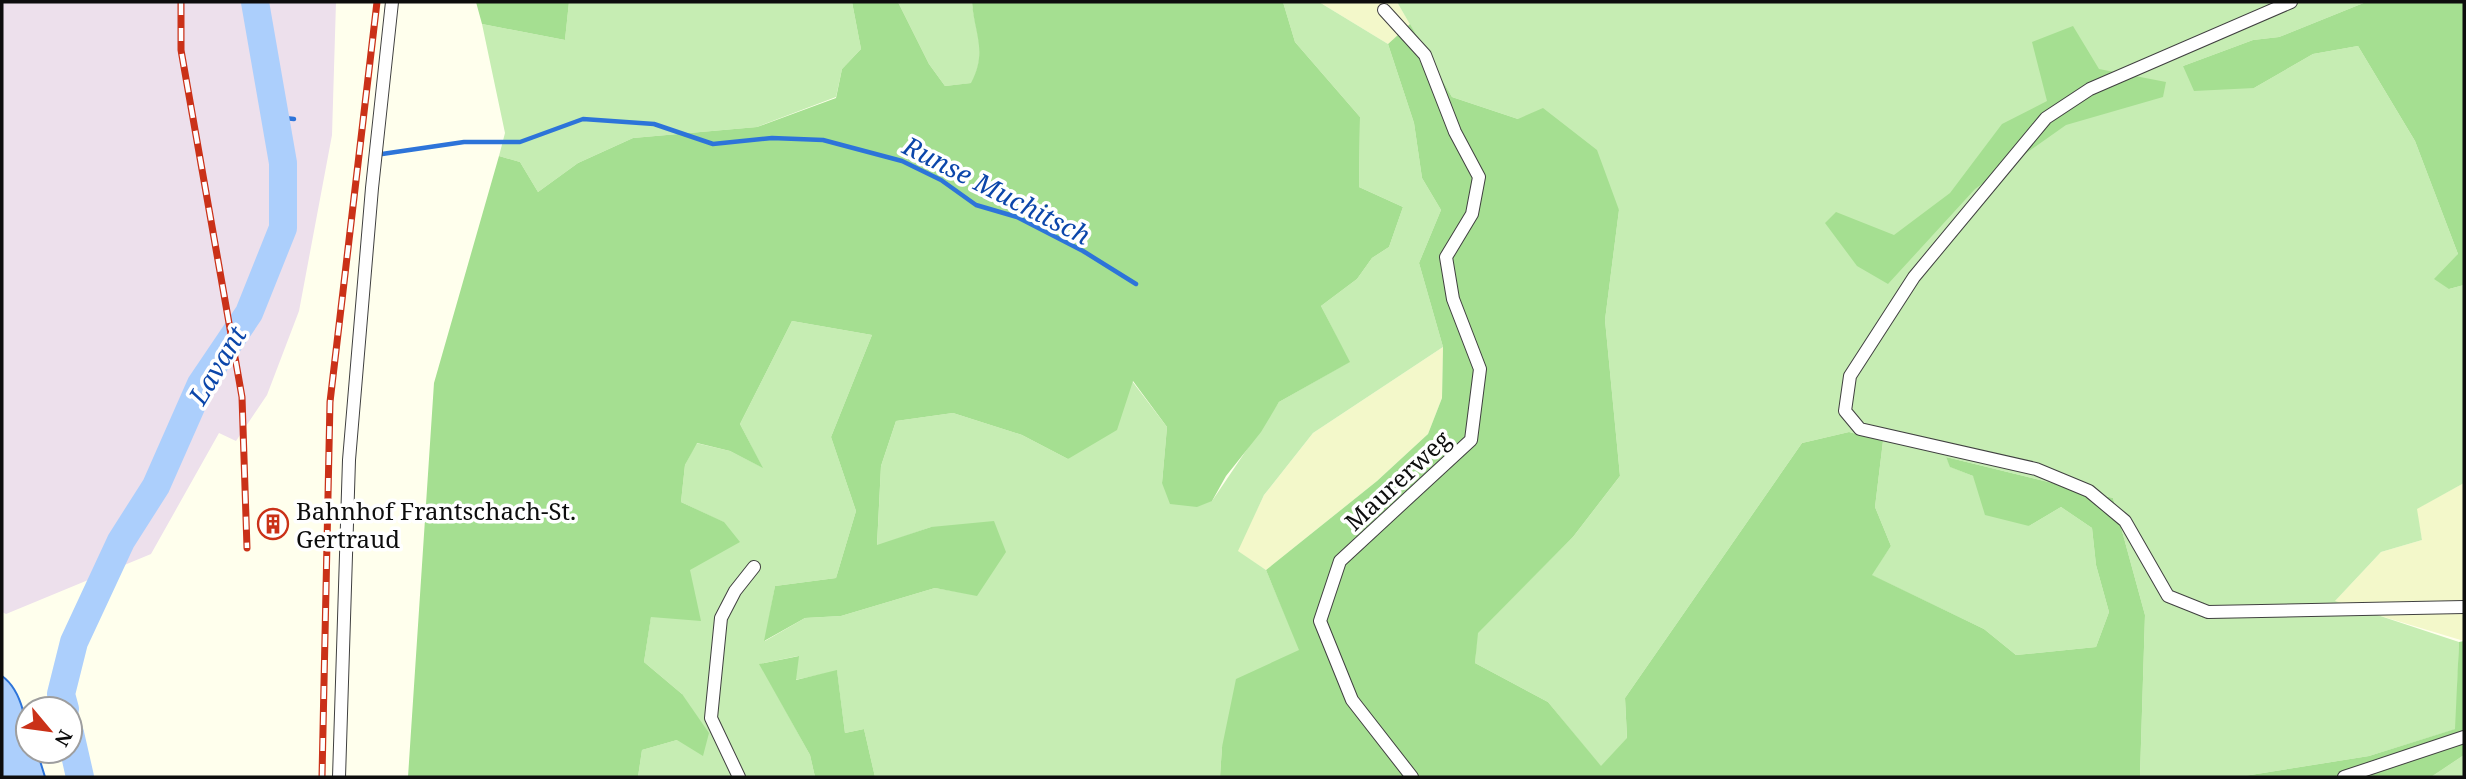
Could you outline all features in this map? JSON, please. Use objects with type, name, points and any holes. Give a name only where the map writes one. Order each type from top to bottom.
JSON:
[{"type":"street","points":[[338,777],[349,460],[372,188],[392,2]]},
{"type":"street","points":[[2291,2],[2090,89],[2046,118],[1914,277],[1850,376],[1845,411],[1860,429],[2036,469],[2089,491],[2124,521],[2168,596],[2208,612],[2464,607]]},
{"type":"street","name":"Maurerweg","points":[[1384,10],[1424,55],[1455,132],[1479,177],[1472,214],[1446,257],[1453,299],[1480,369],[1471,440],[1340,561],[1320,621],[1352,700],[1412,777]]},
{"type":"street","points":[[740,777],[711,718],[721,618],[735,591],[754,566]]},
{"type":"street","points":[[2344,777],[2464,737]]},
{"type":"shaded area","points":[[2,2],[336,2],[332,135],[299,311],[267,395],[236,441],[219,433],[151,554],[6,614],[2,612]]},
{"type":"green space","points":[[476,2],[569,2],[565,40],[482,24]]},
{"type":"green space","points":[[569,2],[852,2],[861,49],[842,69],[836,97],[757,127],[633,138],[578,163],[538,192],[520,162],[499,156],[505,133],[482,24],[565,40]]},
{"type":"green space","points":[[852,2],[898,2],[929,64],[945,86],[971,83],[976,72],[979,42],[972,2],[1283,2],[1295,42],[1360,117],[1359,187],[1403,207],[1389,247],[1372,258],[1357,279],[1321,306],[1350,362],[1279,402],[1261,432],[1226,476],[1212,501],[1197,507],[1170,504],[1162,483],[1167,427],[1133,381],[1117,430],[1068,459],[1022,435],[953,413],[896,421],[881,466],[877,545],[931,527],[994,521],[1006,552],[977,596],[935,588],[841,616],[805,618],[764,641],[775,586],[836,578],[856,511],[831,437],[872,335],[792,321],[740,424],[763,468],[730,451],[697,443],[685,465],[681,502],[724,522],[740,542],[690,570],[701,621],[651,617],[644,662],[682,694],[709,733],[703,756],[677,740],[642,750],[638,777],[408,777],[434,383],[499,156],[520,162],[538,192],[578,163],[633,138],[757,127],[836,98],[842,69],[861,49]]},
{"type":"green space","points":[[898,2],[972,2],[980,51],[972,83],[945,86],[929,64]]},
{"type":"green space","points":[[1283,2],[1319,2],[1388,44],[1414,123],[1422,178],[1441,210],[1419,263],[1443,347],[1313,433],[1264,495],[1238,551],[1266,570],[1300,650],[1222,747],[1220,777],[875,777],[864,729],[845,733],[837,671],[795,680],[798,656],[760,664],[810,755],[815,777],[638,777],[642,750],[677,740],[682,694],[644,662],[651,616],[723,522],[681,502],[685,465],[696,443],[730,451],[762,467],[740,424],[792,321],[872,335],[831,437],[856,511],[836,578],[775,586],[765,641],[805,618],[841,616],[935,588],[977,595],[931,527],[877,546],[881,466],[896,421],[953,413],[1022,435],[1068,459],[1132,381],[1167,427],[1162,483],[1212,501],[1279,402],[1349,362],[1321,306],[1357,279],[1372,258],[1389,247],[1403,207],[1359,187],[1360,117],[1295,42]]},
{"type":"green space","points":[[1319,2],[1397,2],[1410,24],[1388,44]]},
{"type":"green space","points":[[1397,2],[2366,2],[2279,37],[2253,40],[2183,66],[2254,88],[2313,54],[2358,46],[2415,141],[2458,254],[2449,289],[2464,285],[2464,483],[2417,509],[2422,540],[2381,552],[2335,601],[2459,642],[2456,729],[2369,756],[2238,777],[2140,776],[2145,615],[2113,498],[1946,457],[1951,467],[1973,476],[2029,526],[2061,507],[2092,528],[2096,565],[2109,612],[2096,647],[2016,655],[1984,629],[1871,575],[1891,546],[1875,507],[1883,441],[1849,432],[1802,443],[1625,698],[1627,739],[1601,767],[1548,702],[1475,663],[1477,633],[1573,537],[1620,476],[1605,320],[1619,210],[1518,119],[1452,97]]},
{"type":"green space","points":[[2366,2],[2464,2],[2464,285],[2449,289],[2434,279],[2458,254],[2415,141],[2358,46],[2313,54],[2254,88],[2194,91],[2183,66],[2253,40],[2279,37]]},
{"type":"green space","points":[[1410,24],[1452,97],[1518,119],[1543,108],[1597,150],[1619,210],[1605,320],[1620,476],[1573,537],[1478,633],[1475,663],[1548,702],[1601,766],[1627,738],[1625,698],[1802,443],[1849,432],[1883,441],[1875,507],[1891,546],[1872,575],[1984,629],[2016,655],[2096,647],[2109,612],[2096,565],[2092,528],[2061,507],[2029,526],[1985,515],[1973,476],[1950,467],[1946,457],[2113,498],[2145,615],[2140,776],[2169,777],[1220,777],[1222,747],[1236,679],[1299,650],[1266,570],[1377,481],[1428,434],[1442,398],[1443,347],[1419,263],[1441,210],[1422,178],[1414,123],[1388,44]]},
{"type":"green space","points":[[2073,26],[2099,69],[2166,82],[2163,97],[2066,125],[1975,189],[1888,284],[1857,266],[1825,223],[1836,212],[1894,235],[1950,193],[2002,124],[2047,101],[2032,42]]},
{"type":"green space","points":[[1443,347],[1442,398],[1428,434],[1377,481],[1266,570],[1237,551],[1264,495],[1313,433]]},
{"type":"green space","points":[[2464,483],[2464,641],[2334,602],[2381,552],[2422,540],[2416,509]]},
{"type":"green space","points":[[2464,641],[2464,755],[2431,777],[2238,777],[2369,756],[2455,729],[2459,642]]},
{"type":"green space","points":[[799,656],[796,680],[837,670],[845,733],[864,729],[875,777],[815,777],[810,755],[759,664]]},
{"type":"green space","points":[[2464,755],[2464,777],[2431,777]]},
{"type":"water","points":[[2,676],[17,695],[14,695],[14,765],[41,765],[45,777],[2,777]]},
{"type":"waterway","name":"Lavant","points":[[61,695],[74,642],[121,541],[156,486],[201,384],[249,313],[283,228],[283,163],[255,2]]},
{"type":"waterway","name":"Runse Muchitsch","points":[[275,117],[294,119]]},
{"type":"waterway","name":"Runse Muchitsch","points":[[382,154],[464,142],[520,142],[583,119],[654,124],[713,144],[772,138],[823,140],[902,161],[941,180],[976,205],[1017,217],[1083,251],[1136,284]]},
{"type":"waterway","name":"Lavant","points":[[77,765],[80,777]]},
{"type":"railway","points":[[181,2],[181,50],[242,397],[247,548]]},
{"type":"railway","points":[[322,777],[330,402],[377,2]]},
{"type":"place","name":"Bahnhof Frantschach-St. Gertraud","points":[[273,524]]}]
